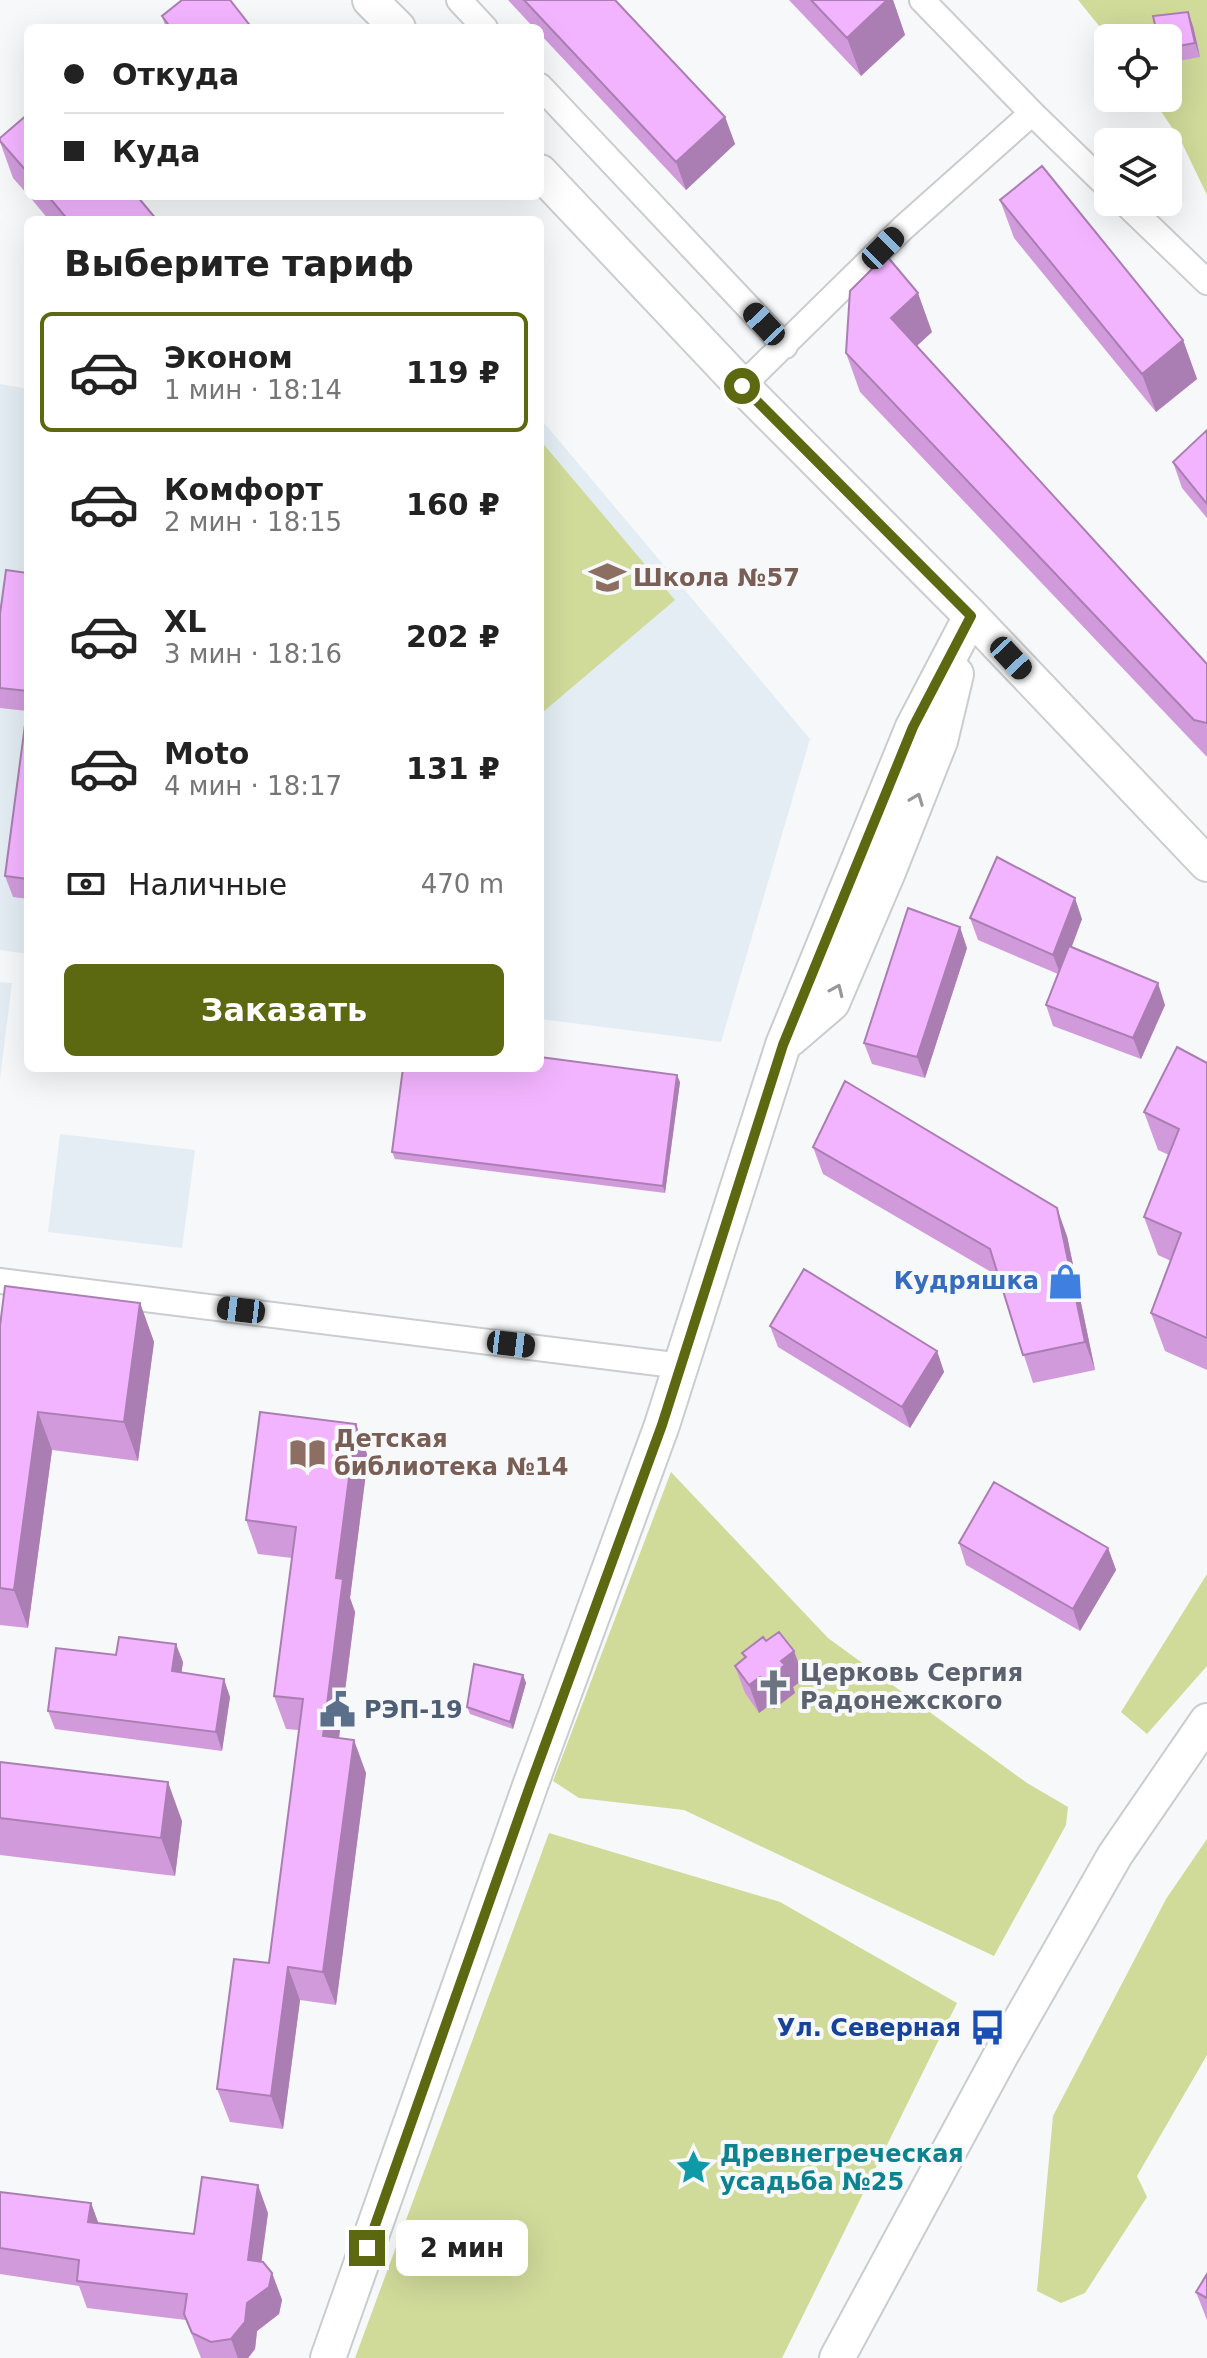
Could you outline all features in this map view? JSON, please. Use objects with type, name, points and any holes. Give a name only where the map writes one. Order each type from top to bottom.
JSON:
[{"type":"street","points":[[370,0],[394,24]]},
{"type":"street","points":[[459,0],[481,24]]},
{"type":"street","points":[[922,0],[1094,173]]},
{"type":"street","points":[[544,90],[785,346]]},
{"type":"street","points":[[742,386],[903,228],[1032,113]]},
{"type":"street","points":[[544,176],[742,386],[971,616],[1207,864]]},
{"type":"street","points":[[1139,216],[1207,282]]},
{"type":"street","points":[[328,2358],[682,1366],[783,1045],[913,727],[971,616]]},
{"type":"street","points":[[0,1281],[682,1366]]},
{"type":"street","points":[[837,2358],[1009,2041],[1115,1855],[1207,1721]]},
{"type":"shaded area","points":[[0,384],[24,388],[24,953],[0,950]]},
{"type":"shaded area","name":"Школа №57","points":[[544,423],[810,739],[721,1042],[544,1020]]},
{"type":"shaded area","points":[[0,982],[12,983],[0,1078]]},
{"type":"shaded area","points":[[60,1134],[195,1150],[182,1248],[48,1232]]},
{"type":"green space","points":[[1078,0],[1207,0],[1207,195],[1182,143],[1182,128],[1172,128],[1161,112],[1182,112],[1182,24],[1098,24]]},
{"type":"green space","points":[[544,445],[675,600],[544,711]]},
{"type":"green space","points":[[671,1472],[828,1638],[1027,1783],[1068,1807],[1066,1825],[994,1956],[684,1810],[579,1798],[553,1781]]},
{"type":"green space","points":[[1207,1574],[1207,1666],[1147,1734],[1121,1712]]},
{"type":"green space","points":[[549,1833],[780,1902],[957,2003],[782,2358],[355,2358]]},
{"type":"green space","points":[[1207,1839],[1207,2055],[1137,2176],[1147,2197],[1085,2293],[1061,2303],[1037,2291],[1053,2116],[1166,1899]]},
{"type":"building","points":[[182,0],[230,0],[249,24],[168,24],[162,16]]},
{"type":"building","points":[[524,0],[615,0],[725,117],[676,162]]},
{"type":"building","points":[[811,0],[887,0],[847,38]]},
{"type":"building","points":[[1188,12],[1195,43],[1182,45],[1182,24],[1155,24],[1153,16]]},
{"type":"building","points":[[24,117],[24,168],[0,141]]},
{"type":"building","points":[[1042,166],[1183,340],[1142,374],[1000,200]]},
{"type":"building","points":[[51,200],[140,200],[154,216],[65,216]]},
{"type":"building","points":[[886,255],[918,293],[891,318],[1207,664],[1207,723],[1194,720],[846,353],[850,291]]},
{"type":"building","points":[[1207,430],[1207,504],[1173,462]]},
{"type":"building","points":[[6,570],[24,572],[24,691],[0,688],[0,614]]},
{"type":"building","points":[[24,732],[24,878],[5,876]]},
{"type":"building","points":[[997,857],[1075,898],[1053,955],[970,918]]},
{"type":"building","points":[[908,908],[960,927],[917,1057],[864,1043]]},
{"type":"building","points":[[1069,946],[1158,983],[1133,1038],[1046,1005]]},
{"type":"building","points":[[1177,1047],[1207,1063],[1207,1338],[1151,1313],[1181,1233],[1144,1217],[1179,1129],[1144,1112]]},
{"type":"building","points":[[544,1058],[677,1075],[663,1186],[392,1152],[402,1072],[544,1072]]},
{"type":"building","points":[[845,1081],[1057,1208],[1085,1342],[1023,1355],[990,1249],[813,1147]]},
{"type":"building","points":[[804,1269],[937,1351],[902,1407],[770,1326]]},
{"type":"building","points":[[5,1286],[140,1303],[124,1422],[38,1412],[14,1590],[0,1588],[0,1326]]},
{"type":"building","points":[[260,1412],[356,1424],[336,1578],[343,1579],[323,1736],[354,1740],[323,1972],[288,1967],[271,2096],[217,2089],[234,1959],[269,1963],[303,1699],[274,1696],[296,1527],[246,1520]]},
{"type":"building","points":[[994,1482],[1108,1548],[1073,1609],[959,1543]]},
{"type":"building","points":[[779,1632],[794,1651],[781,1661],[785,1665],[764,1681],[760,1677],[749,1685],[735,1666],[746,1657],[742,1653],[763,1637],[766,1641]]},
{"type":"building","points":[[119,1637],[176,1644],[172,1671],[224,1679],[216,1732],[48,1711],[56,1648],[116,1655]]},
{"type":"building","points":[[474,1664],[523,1675],[510,1722],[467,1707]]},
{"type":"building","points":[[0,1762],[168,1782],[161,1838],[0,1818]]},
{"type":"building","points":[[202,2177],[258,2185],[248,2260],[263,2262],[272,2273],[269,2287],[247,2303],[245,2322],[231,2339],[211,2342],[192,2333],[184,2314],[187,2294],[77,2281],[79,2260],[0,2248],[0,2192],[91,2203],[88,2222],[194,2234]]},
{"type":"building","points":[[1207,2274],[1207,2298],[1196,2292]]},
{"type":"place","name":"Школа №57","points":[[607,578]]},
{"type":"place","name":"Кудряшка","points":[[1065,1281]]},
{"type":"place","name":"Детская библиотека №14","points":[[308,1453]]},
{"type":"place","name":"Церковь Сергия Радонежского","points":[[774,1687]]},
{"type":"place","name":"РЭП-19","points":[[338,1710]]},
{"type":"place","name":"Ул. Северная","points":[[987,2028]]},
{"type":"place","name":"Древнегреческая усадьба №25","points":[[694,2168]]},
{"type":"route","points":[[367,2248],[530,1786],[662,1425],[783,1045],[913,727],[971,616],[742,386]]}]
